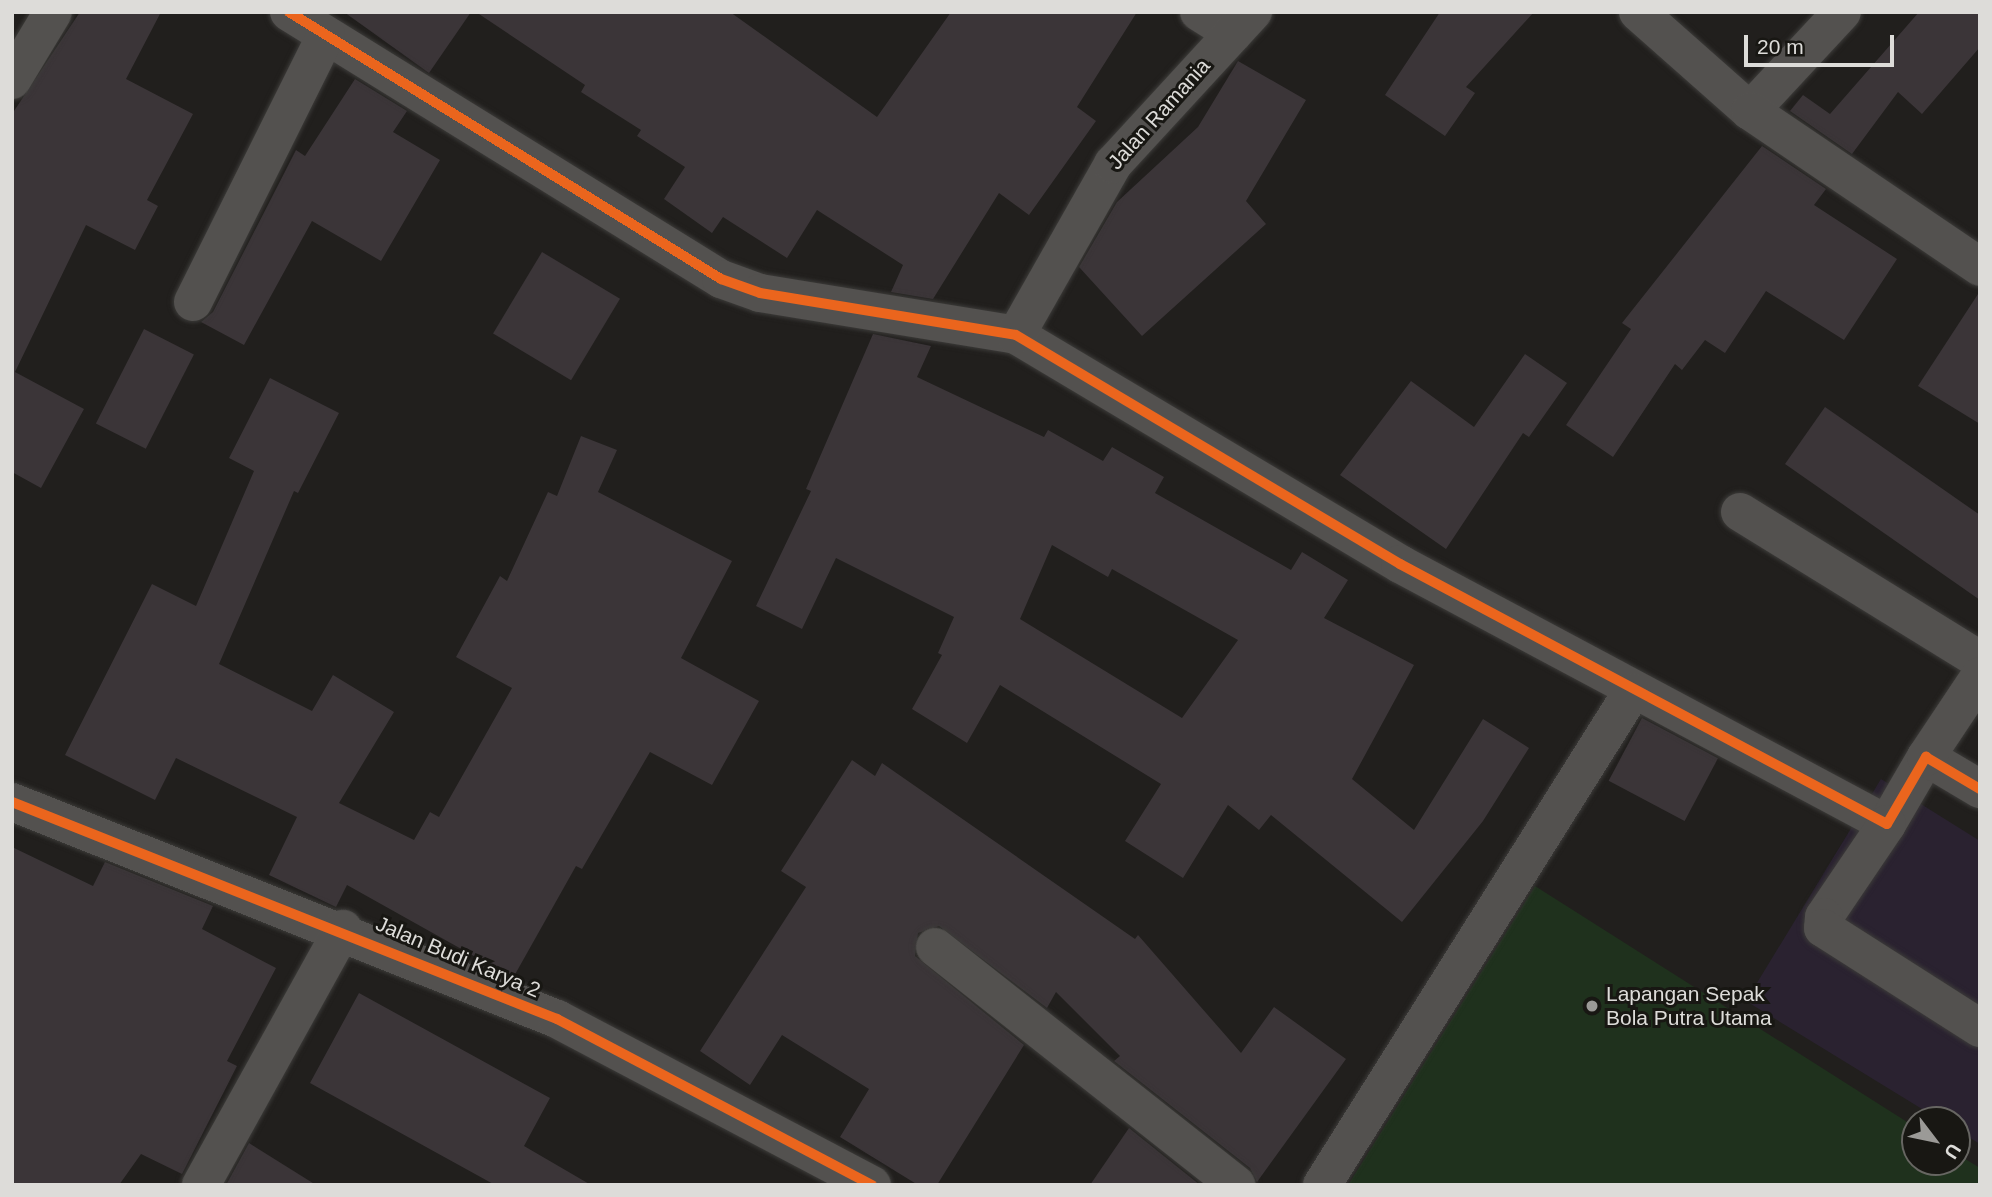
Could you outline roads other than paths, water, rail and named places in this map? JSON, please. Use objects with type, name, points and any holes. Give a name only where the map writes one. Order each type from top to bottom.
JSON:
[{"type":"street","points":[[12,80],[53,12]]},
{"type":"street","points":[[289,12],[721,279],[760,293],[1016,335],[1400,564],[1632,692],[1887,824]]},
{"type":"street","points":[[1199,12],[1243,23]]},
{"type":"street","points":[[1638,12],[1750,111],[1980,267]]},
{"type":"street","points":[[1750,111],[1842,12]]},
{"type":"street","name":"Jalan Ramania","points":[[1016,335],[1113,164],[1243,23]]},
{"type":"street","points":[[193,302],[326,35]]},
{"type":"street","points":[[1740,512],[1980,660]]},
{"type":"street","points":[[1980,676],[1926,757],[1887,824],[1824,916],[1823,928],[1980,1028]]},
{"type":"street","points":[[1322,1185],[1632,692]]},
{"type":"street","points":[[1926,757],[1980,789]]},
{"type":"street","name":"Jalan Budi Karya 2","points":[[12,802],[342,929],[557,1019],[872,1185]]},
{"type":"street","points":[[201,1185],[342,929]]},
{"type":"street","points":[[934,947],[1236,1185]]},
{"type":"place","name":"Lapangan Sepak Bola Putra Utama","points":[[1592,1006]]}]
